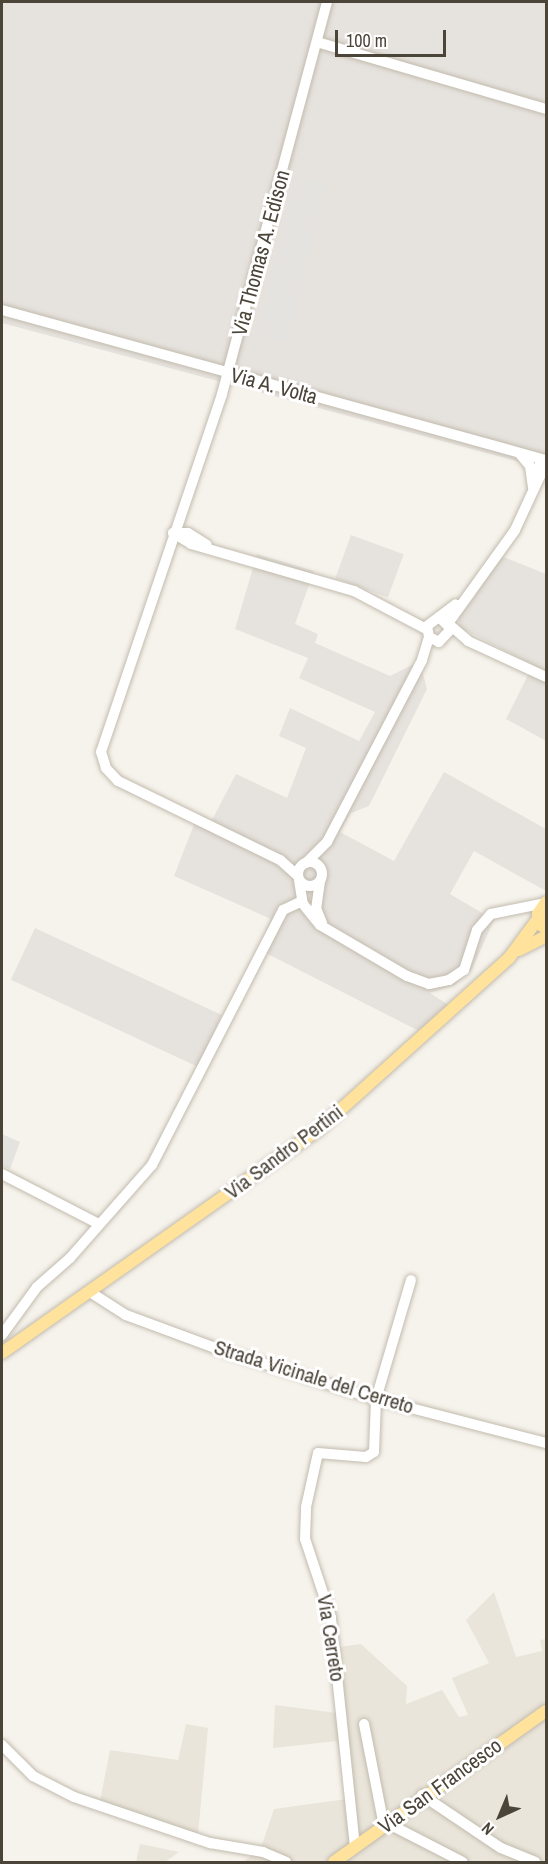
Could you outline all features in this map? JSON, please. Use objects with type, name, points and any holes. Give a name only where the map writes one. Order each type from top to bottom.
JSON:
[{"type":"main road","name":"Via Sandro Pertini","points":[[2,1353],[310,1136],[513,954],[546,902]]},
{"type":"main road","points":[[538,917],[546,930]]},
{"type":"main road","points":[[513,954],[546,936]]},
{"type":"main road","name":"Via San Francesco","points":[[334,1863],[422,1796],[546,1711]]},
{"type":"street","name":"Via Thomas A. Edison","points":[[280,860],[122,783],[104,763],[104,735],[228,374],[327,2]]},
{"type":"street","points":[[317,42],[546,109]]},
{"type":"street","name":"Via A. Volta","points":[[2,310],[543,460]]},
{"type":"street","points":[[520,453],[539,474]]},
{"type":"street","points":[[330,932],[316,908],[327,842],[443,621],[498,559],[533,488],[543,460]]},
{"type":"street","points":[[184,501],[184,519],[192,540]]},
{"type":"street","points":[[173,533],[349,589],[406,615],[435,637],[468,641]]},
{"type":"street","points":[[163,566],[171,553],[192,540]]},
{"type":"street","points":[[406,615],[443,621],[468,641],[546,677]]},
{"type":"street","points":[[435,637],[443,621]]},
{"type":"street","points":[[327,842],[305,863],[298,878],[302,901],[313,919],[330,932],[413,979],[438,983],[464,970],[479,927],[503,908],[546,902]]},
{"type":"street","points":[[280,860],[305,863],[321,869]]},
{"type":"street","points":[[280,860],[309,886],[320,881]]},
{"type":"street","points":[[2,1335],[37,1287],[73,1256],[97,1223],[155,1160],[224,1017],[283,910],[302,901]]},
{"type":"street","points":[[503,908],[538,917]]},
{"type":"street","points":[[2,1174],[97,1223]]},
{"type":"street","name":"Via Cerreto","points":[[355,1847],[332,1617],[304,1531],[315,1457],[320,1452],[351,1457],[372,1454],[376,1400],[411,1280]]},
{"type":"street","name":"Strada Vicinale del Cerreto","points":[[90,1292],[145,1323],[376,1400],[546,1443]]},
{"type":"street","points":[[364,1724],[386,1824],[463,1863]]},
{"type":"street","points":[[2,1745],[33,1776],[74,1797],[210,1843],[263,1852],[286,1863]]},
{"type":"street","points":[[422,1796],[501,1848],[535,1863]]},
{"type":"shaded area","points":[[2,2],[546,2],[546,469],[2,323]]},
{"type":"shaded area","points":[[296,177],[327,185],[288,343],[257,335]]},
{"type":"shaded area","points":[[351,535],[404,554],[388,597],[335,578]]},
{"type":"shaded area","points":[[257,554],[314,571],[295,624],[318,634],[315,643],[390,676],[412,665],[422,670],[427,689],[369,806],[351,813],[340,832],[394,861],[444,772],[546,829],[546,891],[474,851],[450,894],[494,920],[472,969],[455,985],[430,993],[450,1006],[419,1031],[258,949],[271,919],[174,876],[198,814],[212,820],[236,774],[287,798],[306,748],[279,736],[290,708],[359,741],[375,712],[299,678],[308,658],[235,629]]},
{"type":"shaded area","points":[[496,554],[546,574],[546,741],[506,719],[533,665],[459,627],[459,617],[476,595],[467,586]]},
{"type":"shaded area","points":[[35,928],[222,1015],[198,1067],[11,980]]},
{"type":"shaded area","points":[[2,1134],[20,1142],[10,1169],[2,1166]]},
{"type":"shaded area","points":[[494,1592],[516,1657],[542,1651],[540,1640],[546,1639],[546,1862],[243,1862],[261,1848],[274,1809],[347,1799],[337,1741],[273,1748],[275,1705],[337,1713],[339,1647],[361,1644],[407,1686],[406,1704],[442,1690],[459,1717],[468,1715],[452,1678],[489,1663],[466,1620]]},
{"type":"shaded area","points":[[186,1724],[208,1728],[198,1834],[100,1801],[110,1750],[178,1760]]},
{"type":"shaded area","points":[[140,1844],[179,1852],[165,1862],[136,1862]]}]
